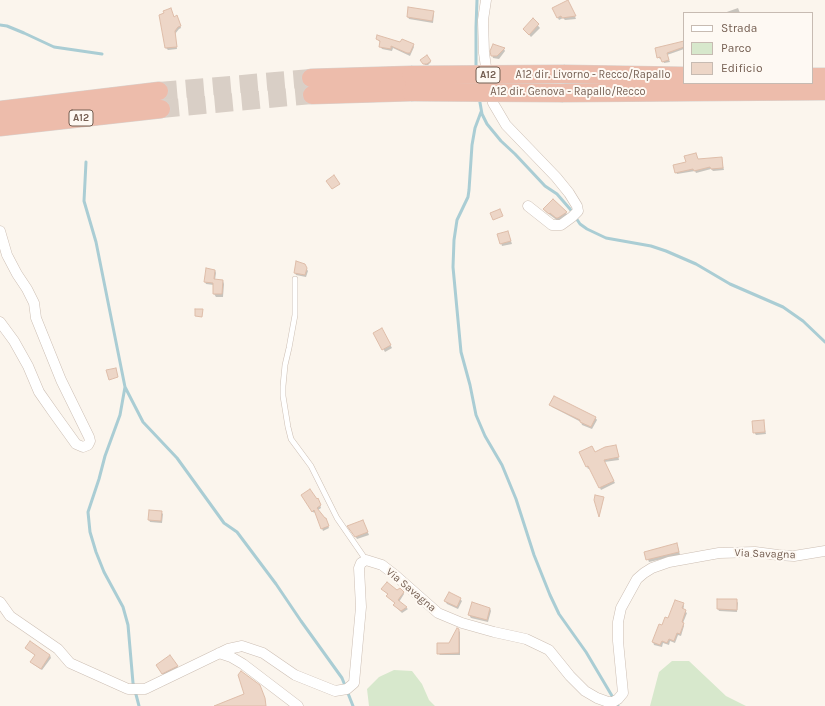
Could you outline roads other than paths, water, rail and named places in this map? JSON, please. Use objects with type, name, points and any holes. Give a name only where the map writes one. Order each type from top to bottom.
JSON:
[{"type":"highway","name":"A12 dir. Livorno - Recco/Rapallo","points":[[411,84],[565,74],[683,76]]},
{"type":"highway","points":[[813,77],[825,77]]},
{"type":"highway","name":"A12 dir. Genova - Rapallo/Recco","points":[[311,86],[411,84],[563,93],[825,91]]},
{"type":"highway","name":"A12","points":[[0,110],[159,91]]},
{"type":"highway","name":"A12","points":[[0,127],[161,109]]},
{"type":"street","points":[[486,0],[483,20],[484,52],[493,103],[506,124],[552,173],[568,193],[577,206],[578,211],[561,225],[552,225],[528,206]]},
{"type":"street","points":[[0,231],[7,255],[34,303],[36,318],[61,380],[89,436],[90,441],[88,445],[83,447],[76,444],[53,412],[39,392],[28,366],[14,341],[0,322]]},
{"type":"street","name":"Via Savagna","points":[[366,560],[382,565],[395,574],[438,613],[475,627],[526,639],[549,650],[570,676],[585,691],[597,698],[608,702],[613,702],[623,693],[618,641],[618,622],[621,608],[637,579],[644,573],[652,568],[668,562],[719,553],[755,552],[794,556],[825,551]]},
{"type":"street","points":[[0,602],[10,616],[58,649],[70,663],[128,688],[145,689],[228,649],[242,646],[262,653],[295,674],[335,691],[348,689],[354,683],[361,607],[359,568],[361,563],[366,560]]},
{"type":"street","points":[[219,653],[231,657],[243,664],[298,706]]},
{"type":"lane","points":[[295,279],[295,315],[285,365],[283,386],[283,396],[288,427],[292,439],[311,466],[337,518],[366,560]]},
{"type":"waterway","points":[[476,68],[477,0]]},
{"type":"waterway","points":[[0,25],[7,26],[54,47],[102,54]]},
{"type":"waterway","points":[[479,97],[482,114],[487,124],[501,141],[545,186],[557,194],[580,224],[587,229],[606,238],[651,246],[696,264],[730,284],[783,307],[803,321],[825,342]]},
{"type":"waterway","points":[[481,112],[475,128],[472,145],[468,197],[457,220],[454,240],[453,267],[461,352],[476,415],[485,436],[502,465],[516,499],[534,555],[550,595],[559,614],[586,652],[618,706]]},
{"type":"waterway","points":[[86,162],[84,201],[96,242],[125,387],[143,422],[177,458],[224,523],[237,532],[276,584],[342,678],[353,706]]},
{"type":"waterway","points":[[125,387],[120,415],[105,456],[88,512],[90,532],[96,552],[104,572],[123,607],[128,625],[133,683],[139,706]]},
{"type":"tunnel","points":[[159,91],[311,78]]},
{"type":"tunnel","points":[[161,109],[312,95]]}]
